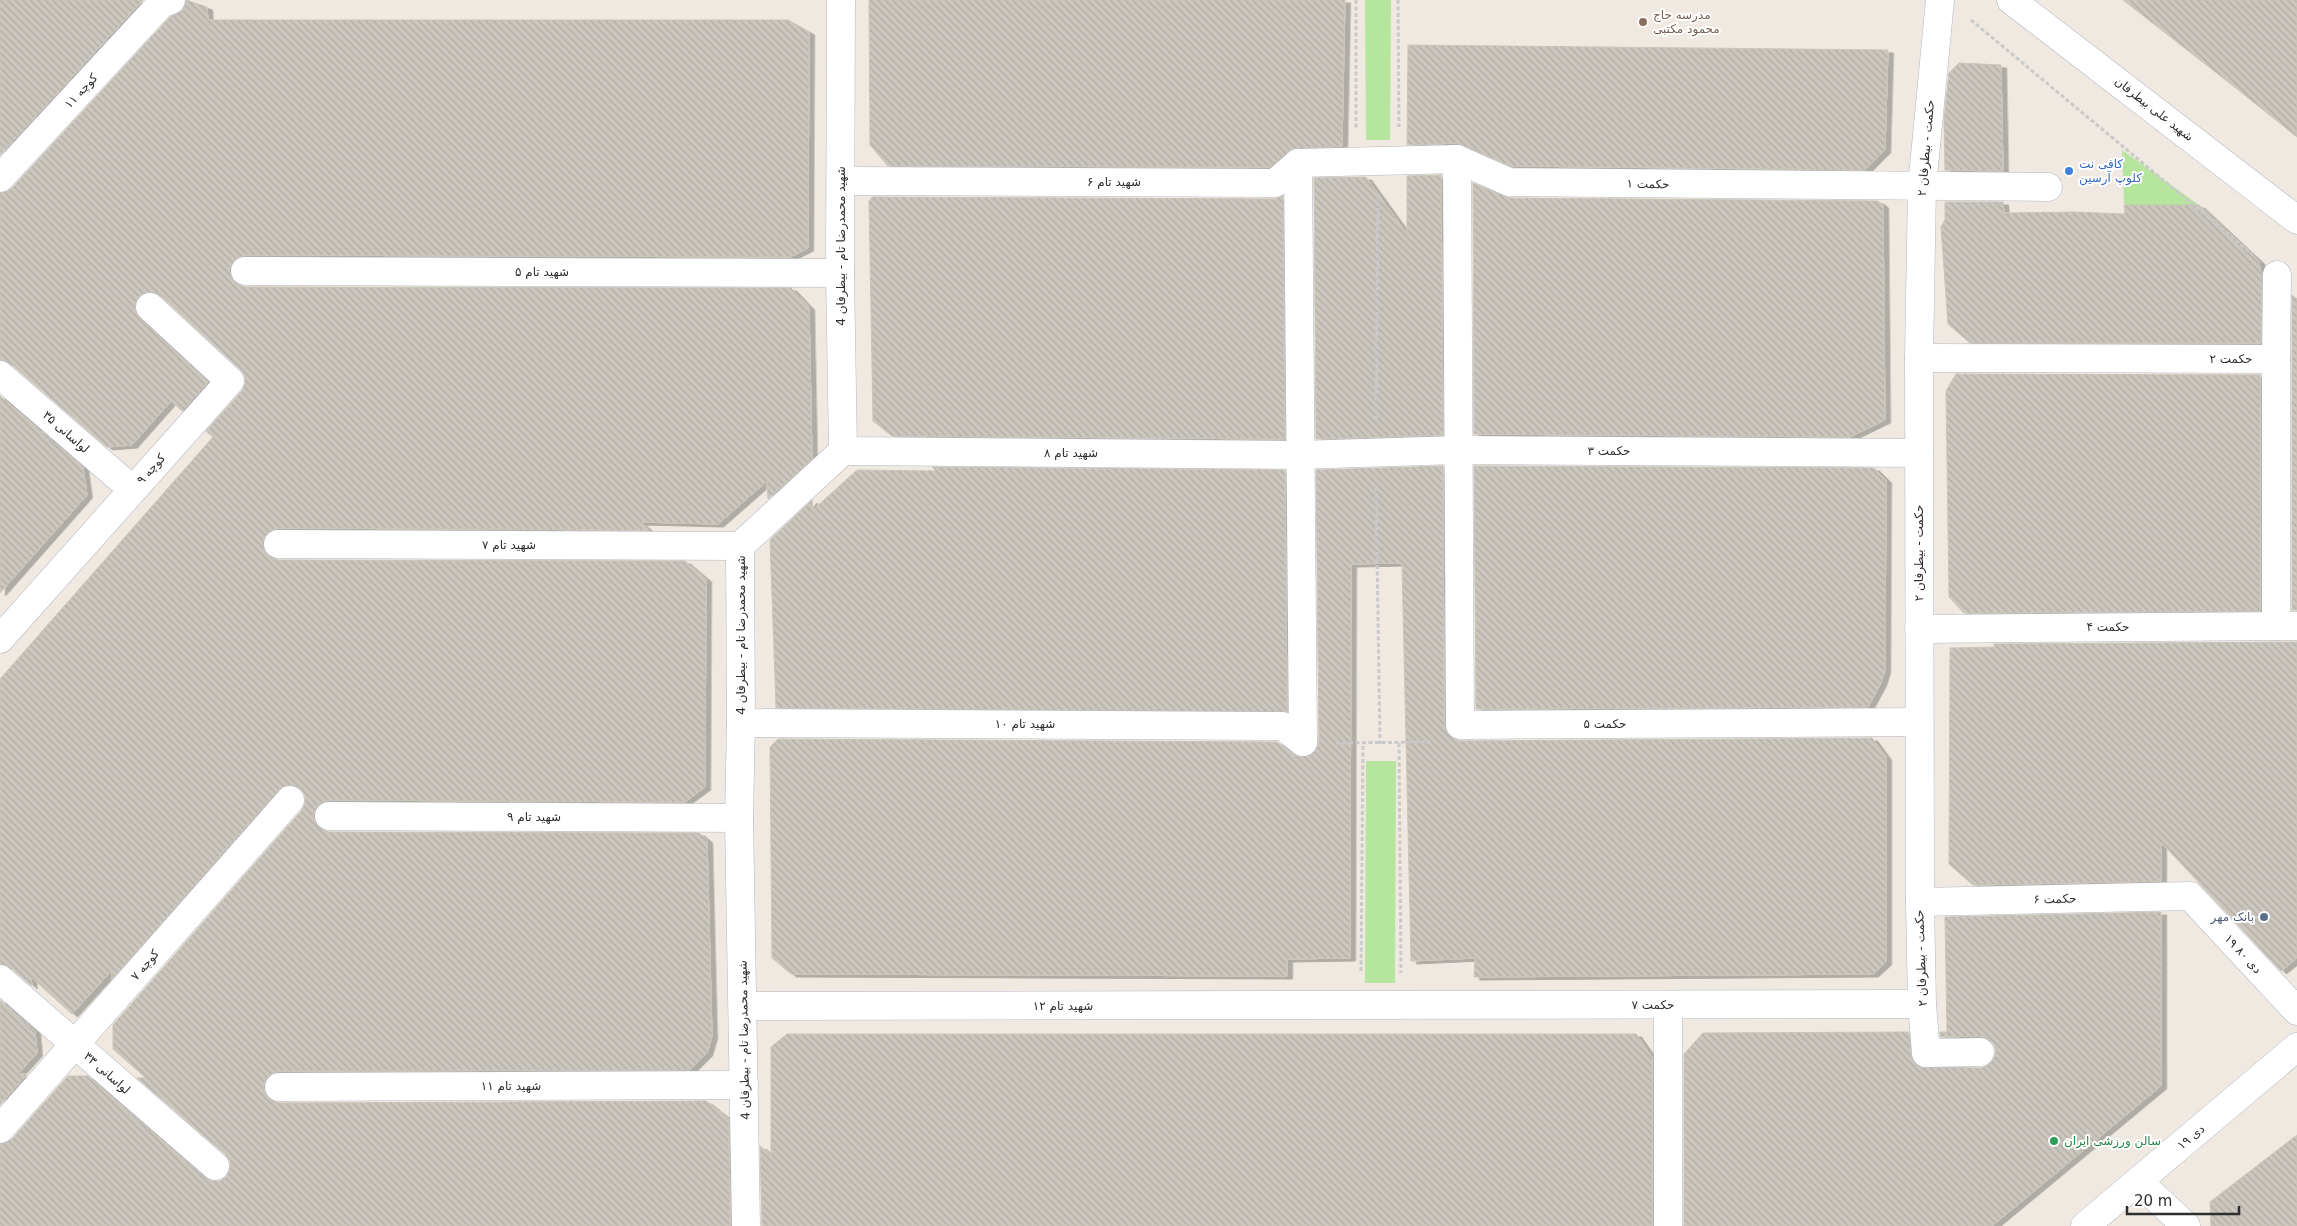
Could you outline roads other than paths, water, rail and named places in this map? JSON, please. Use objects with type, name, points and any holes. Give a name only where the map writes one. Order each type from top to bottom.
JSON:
[{"type":"street","name":"شهید محمدرضا تام - بیطرفان 4","points":[[746,1226],[744,1006],[739,818],[741,723],[740,546],[843,451],[840,273],[842,182],[841,0]]},
{"type":"street","name":"حکمت - بیطرفان ۲","points":[[1940,0],[1922,187],[1919,358],[1918,722],[1922,1004],[1926,1053],[1980,1052]]},
{"type":"street","name":"شهید علی بیطرفان","points":[[2011,0],[2297,220]]},
{"type":"street","name":"کوچه ۱۱","points":[[0,178],[165,1]]},
{"type":"street","name":"حکمت ۱","points":[[1298,163],[1457,160],[1509,182],[2048,187]]},
{"type":"street","points":[[1457,160],[1458,450]]},
{"type":"street","name":"شهید تام ۶","points":[[842,182],[1276,183],[1298,163]]},
{"type":"street","points":[[1298,163],[1299,454]]},
{"type":"street","name":"شهید تام ۵","points":[[245,271],[840,273]]},
{"type":"street","points":[[2277,275],[2276,359],[2287,475],[2287,626]]},
{"type":"street","name":"کوچه ۹","points":[[0,639],[230,380],[150,308]]},
{"type":"street","name":"حکمت ۲","points":[[1919,358],[2276,359]]},
{"type":"street","name":"لواسانی ۳۵","points":[[0,375],[132,489]]},
{"type":"street","name":"حکمت ۳","points":[[1299,454],[1458,450],[1919,453]]},
{"type":"street","name":"حکمت ۵","points":[[1458,450],[1460,725],[1918,722]]},
{"type":"street","name":"شهید تام ۸","points":[[843,451],[1299,454]]},
{"type":"street","name":"شهید تام ۱۰","points":[[741,723],[1283,726],[1303,742],[1299,454]]},
{"type":"street","name":"شهید تام ۷","points":[[278,544],[740,546]]},
{"type":"street","name":"حکمت ۴","points":[[1919,629],[2287,626]]},
{"type":"street","name":"کوچه ۷","points":[[0,1129],[290,800]]},
{"type":"street","name":"شهید تام ۹","points":[[329,816],[739,818]]},
{"type":"street","name":"حکمت ۶","points":[[1920,902],[2190,896]]},
{"type":"street","name":"۱۹ دی ۸۰","points":[[2190,896],[2297,1011]]},
{"type":"street","name":"لواسانی ۳۳","points":[[0,979],[215,1166]]},
{"type":"street","points":[[1668,1004],[1668,1226]]},
{"type":"street","name":"حکمت ۷","points":[[1381,1006],[1922,1004]]},
{"type":"street","name":"شهید تام ۱۲","points":[[744,1006],[1381,1006]]},
{"type":"street","name":"۱۹ دی","points":[[2085,1226],[2297,1048]]},
{"type":"street","name":"شهید تام ۱۱","points":[[279,1087],[744,1085]]},
{"type":"street","points":[[2139,1182],[2186,1226]]},
{"type":"place","name":"مدرسه حاج محمود مکتبی","points":[[1643,22]]},
{"type":"place","name":"کافی نت کلوپ آرسین","points":[[2069,171]]},
{"type":"place","name":"بانک مهر","points":[[2264,917]]},
{"type":"place","name":"سالن ورزشی ایران","points":[[2054,1141]]}]
